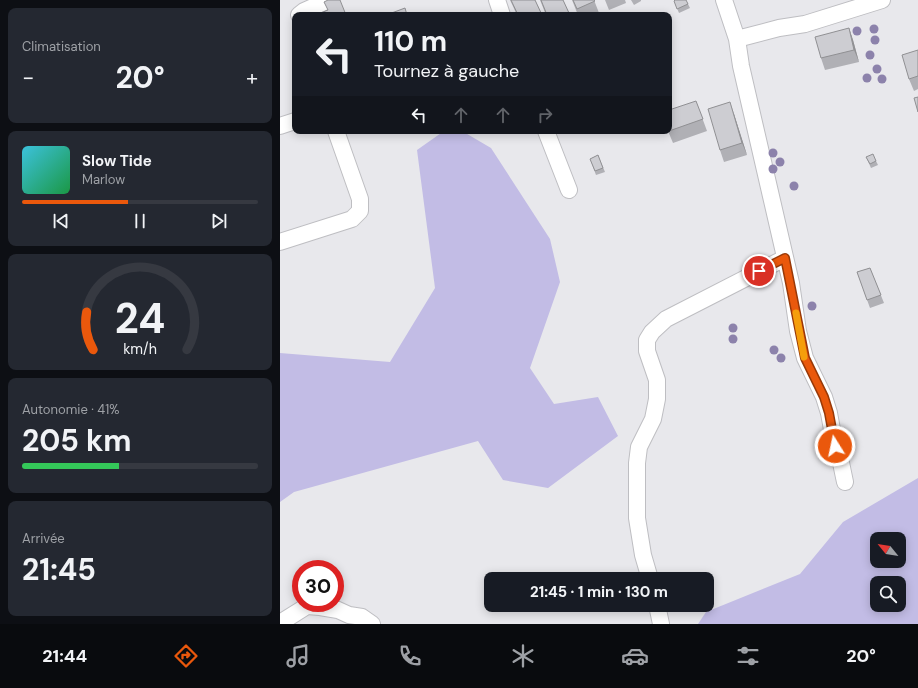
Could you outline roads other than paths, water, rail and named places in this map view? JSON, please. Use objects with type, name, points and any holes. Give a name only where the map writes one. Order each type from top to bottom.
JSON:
[{"type":"street","points":[[303,12],[329,0]]},
{"type":"street","points":[[497,0],[501,12]]},
{"type":"street","points":[[724,0],[737,39],[741,66],[785,258],[805,358],[824,397],[845,482]]},
{"type":"street","points":[[737,39],[779,28],[805,24],[882,0]]},
{"type":"street","points":[[280,126],[292,122]]},
{"type":"street","points":[[280,242],[352,218],[360,211],[360,199],[337,134]]},
{"type":"street","points":[[547,134],[569,190]]},
{"type":"street","points":[[648,572],[643,555],[637,518],[637,463],[639,447],[653,419],[657,399],[657,380],[647,351],[647,340],[652,332],[666,319],[785,258]]},
{"type":"street","points":[[280,623],[307,606],[338,610],[349,615],[362,617],[372,624]]},
{"type":"street","points":[[658,612],[660,624]]}]
